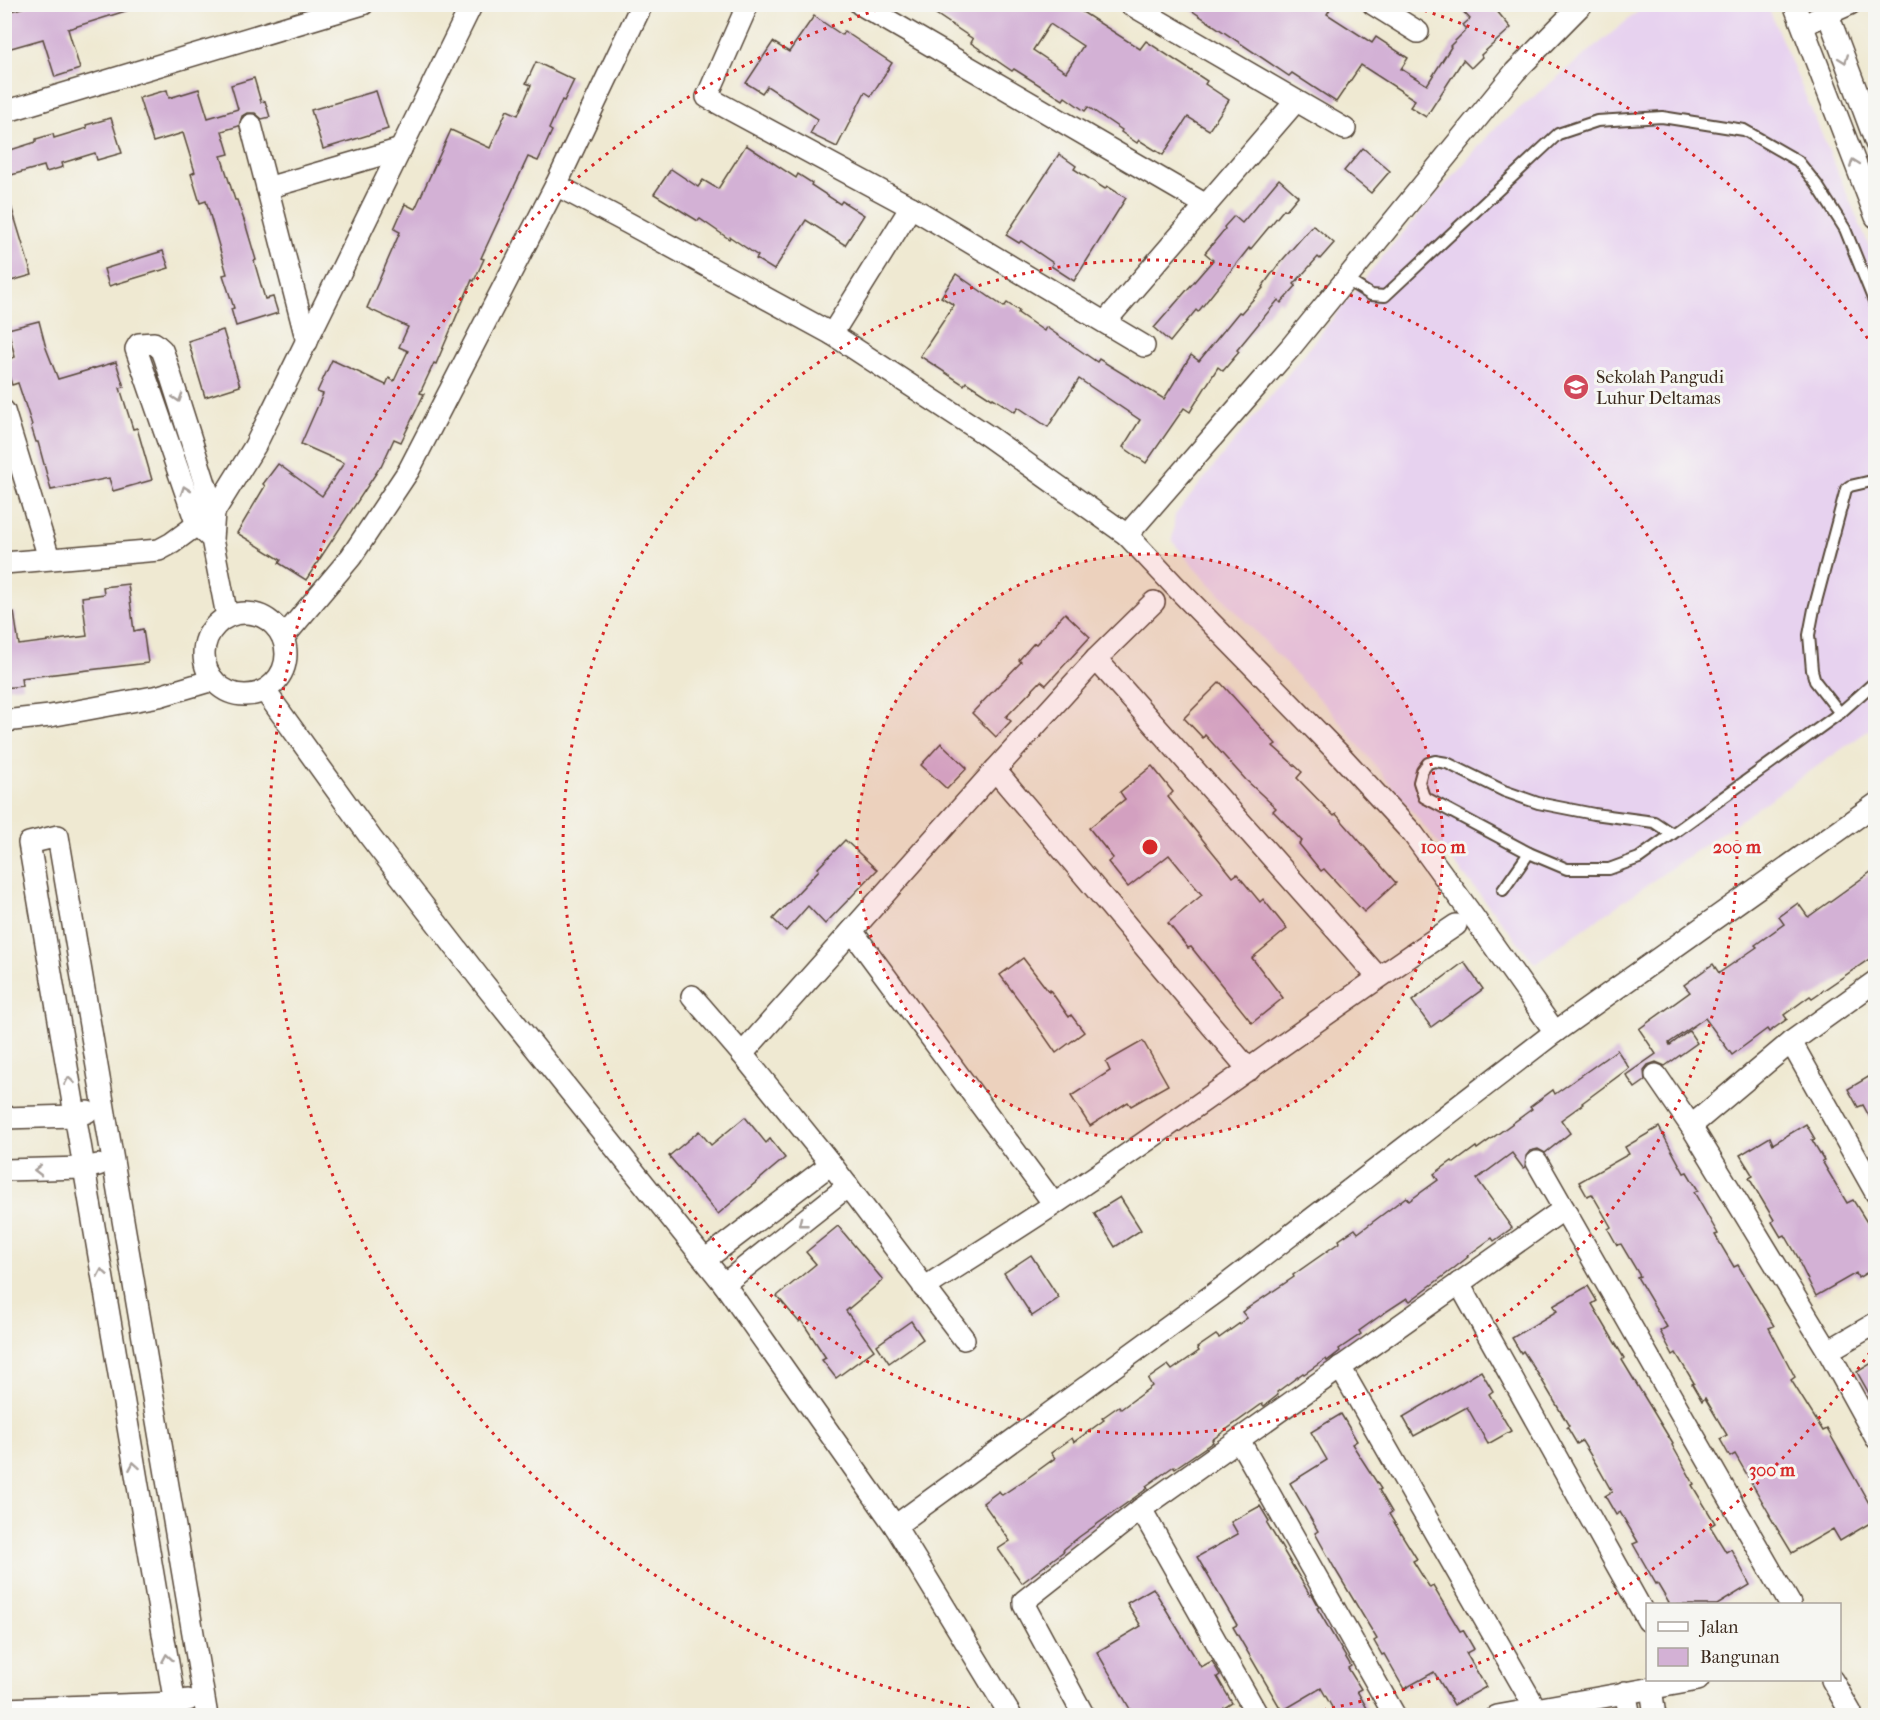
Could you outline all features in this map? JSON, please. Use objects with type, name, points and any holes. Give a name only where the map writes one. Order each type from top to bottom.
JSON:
[{"type":"street","points":[[4,112],[363,4]]},
{"type":"street","points":[[4,563],[159,550],[205,532],[214,512],[255,446],[472,4]]},
{"type":"street","points":[[283,638],[351,557],[409,470],[556,185],[642,4]]},
{"type":"street","points":[[748,4],[707,97],[911,207],[1144,346]]},
{"type":"street","points":[[860,4],[1206,205]]},
{"type":"street","points":[[1130,4],[1345,129]]},
{"type":"street","points":[[1373,4],[1418,32]]},
{"type":"street","points":[[1794,4],[1875,217]]},
{"type":"street","points":[[1803,24],[1826,9],[1850,4]]},
{"type":"street","points":[[1127,535],[1347,280],[1515,72],[1578,6]]},
{"type":"street","points":[[1826,9],[1875,143]]},
{"type":"street","points":[[1105,322],[1296,100]]},
{"type":"street","points":[[251,125],[307,342]]},
{"type":"street","points":[[267,188],[401,149]]},
{"type":"street","points":[[556,185],[658,238],[832,334],[988,436],[1127,535],[1341,756],[1413,834],[1555,1032]]},
{"type":"street","points":[[832,334],[911,207]]},
{"type":"street","points":[[214,512],[162,350],[154,343],[139,344],[136,349],[205,532],[227,616]]},
{"type":"street","points":[[4,411],[49,558]]},
{"type":"street","points":[[742,1054],[1096,659],[1154,602]]},
{"type":"street","points":[[249,612],[270,620],[283,638],[286,658],[279,677],[264,691],[246,696],[228,692],[213,680],[204,663],[204,645],[212,628],[227,616],[249,612]]},
{"type":"street","points":[[1096,659],[1378,977]]},
{"type":"street","points":[[4,721],[50,716],[159,696],[213,680]]},
{"type":"street","points":[[264,691],[371,838],[473,970],[706,1259],[895,1526],[1011,1716]]},
{"type":"street","points":[[995,770],[1249,1070]]},
{"type":"street","points":[[895,1526],[1222,1288],[1555,1032],[1875,804]]},
{"type":"street","points":[[4,1709],[176,1709],[205,1706],[58,836],[29,843],[176,1709]]},
{"type":"street","points":[[924,1288],[1054,1204],[1456,925]]},
{"type":"street","points":[[852,931],[1054,1204]]},
{"type":"street","points":[[1691,1126],[1791,1042],[1875,981]]},
{"type":"street","points":[[692,996],[831,1164],[964,1339]]},
{"type":"street","points":[[1791,1042],[1875,1194]]},
{"type":"street","points":[[1656,1075],[1691,1126],[1828,1351],[1875,1438]]},
{"type":"street","points":[[4,1118],[75,1116],[104,1107]]},
{"type":"street","points":[[4,1170],[84,1168],[113,1162]]},
{"type":"street","points":[[1537,1162],[1789,1603]]},
{"type":"street","points":[[706,1259],[831,1164]]},
{"type":"street","points":[[724,1284],[848,1186]]},
{"type":"street","points":[[1084,1716],[1024,1602],[1141,1509],[1564,1209]]},
{"type":"street","points":[[1459,1283],[1646,1619]]},
{"type":"street","points":[[1828,1351],[1875,1323]]},
{"type":"street","points":[[1340,1367],[1549,1710]]},
{"type":"street","points":[[1239,1440],[1395,1716]]},
{"type":"street","points":[[1141,1509],[1258,1716]]},
{"type":"street","points":[[1497,1716],[1582,1708],[1625,1692],[1682,1681]]},
{"type":"street","points":[[1833,1681],[1851,1713]]},
{"type":"street","points":[[1651,1688],[1655,1716]]},
{"type":"street","points":[[1625,1692],[1630,1716]]},
{"type":"lane","points":[[1347,280],[1371,295],[1384,296],[1558,134],[1597,121],[1662,117],[1743,130],[1798,161],[1817,185],[1845,229],[1875,306]]},
{"type":"lane","points":[[1840,714],[1815,681],[1809,634],[1846,489],[1875,480]]},
{"type":"lane","points":[[1672,834],[1654,822],[1594,814],[1538,803],[1504,791],[1447,763],[1435,761],[1428,764],[1422,771],[1419,782],[1424,797],[1529,853],[1567,869],[1610,869],[1639,858],[1840,714],[1875,681]]},
{"type":"lane","points":[[1503,890],[1529,853]]},
{"type":"shaded area","name":"Sekolah Pangudi Luhur Deltamas","points":[[1646,5],[1767,5],[1875,260],[1875,726],[1535,963],[1335,716],[1172,541],[1175,515],[1387,251],[1494,129]]},
{"type":"building","points":[[35,4],[131,4],[132,9],[68,29],[80,69],[55,77],[43,39],[4,50],[4,13]]},
{"type":"building","points":[[921,4],[1070,4],[1140,49],[1146,41],[1207,81],[1205,84],[1229,100],[1209,130],[1188,117],[1163,155],[1139,140],[1137,143],[1088,107],[1085,111],[1065,97],[1063,100],[1014,69],[1012,71],[971,43],[973,39]],"holes":[[[1050,24],[1083,46],[1066,72],[1033,50]]]},
{"type":"building","points":[[1182,4],[1333,4],[1327,14],[1372,43],[1376,37],[1408,58],[1401,69],[1427,85],[1450,46],[1467,29],[1463,25],[1470,19],[1456,4],[1491,4],[1511,28],[1481,55],[1482,57],[1471,68],[1463,60],[1426,117],[1410,107],[1415,100],[1361,65],[1336,102],[1292,73],[1289,76]]},
{"type":"building","points":[[814,16],[842,35],[844,31],[892,63],[871,96],[865,92],[837,147],[810,134],[818,119],[767,86],[762,93],[746,83],[773,42],[789,52]]},
{"type":"building","points":[[536,62],[574,80],[549,129],[552,131],[538,161],[528,157],[481,258],[484,259],[474,281],[472,280],[436,364],[434,363],[420,393],[424,394],[401,442],[394,439],[381,467],[306,580],[279,563],[281,560],[237,533],[265,486],[263,484],[278,464],[322,496],[344,463],[301,444],[323,394],[317,392],[332,360],[386,385],[389,378],[394,381],[408,351],[399,347],[408,327],[367,308],[400,232],[394,229],[405,204],[415,209],[451,130],[490,148],[507,110],[518,115],[531,85],[526,83]]},
{"type":"building","points":[[254,78],[261,102],[265,101],[270,117],[262,119],[255,113],[247,113],[242,116],[239,126],[222,131],[229,154],[221,156],[246,226],[265,299],[273,297],[278,313],[236,326],[231,309],[234,308],[223,275],[227,274],[206,201],[200,203],[191,174],[195,172],[183,133],[153,142],[139,98],[167,90],[169,98],[199,89],[208,118],[238,109],[231,85]]},
{"type":"building","points":[[376,91],[388,129],[323,149],[311,110]]},
{"type":"building","points":[[111,118],[122,153],[97,160],[95,153],[62,163],[63,167],[46,172],[44,166],[4,177],[4,152],[36,142],[36,139],[53,134],[54,138]]},
{"type":"building","points":[[746,145],[796,178],[798,174],[840,204],[842,201],[864,215],[845,245],[806,220],[774,270],[756,259],[758,256],[730,237],[729,239],[700,219],[698,221],[654,194],[671,169],[698,187],[703,180],[718,189]]},
{"type":"building","points":[[1363,148],[1390,171],[1371,193],[1344,171]]},
{"type":"building","points":[[1059,154],[1076,166],[1074,169],[1105,189],[1107,186],[1126,198],[1074,281],[1051,266],[1053,263],[1021,241],[1019,243],[1006,235]]},
{"type":"building","points":[[1279,179],[1298,196],[1286,210],[1284,209],[1250,250],[1249,248],[1198,312],[1196,310],[1170,342],[1154,328],[1213,260],[1205,253],[1225,229],[1224,227],[1234,216],[1242,223]]},
{"type":"building","points":[[8,196],[32,275],[4,283],[4,197]]},
{"type":"building","points":[[1313,225],[1334,243],[1294,284],[1296,286],[1281,303],[1278,300],[1223,371],[1218,367],[1190,412],[1184,408],[1146,463],[1123,447],[1140,420],[1079,379],[1048,427],[1018,407],[1015,412],[966,382],[964,385],[920,356],[954,305],[941,297],[956,274],[1004,307],[1007,303],[1044,331],[1046,327],[1097,362],[1099,359],[1164,399],[1191,355],[1199,361],[1239,312],[1241,313],[1263,288],[1278,265]]},
{"type":"building","points":[[163,251],[169,268],[109,286],[104,269]]},
{"type":"building","points":[[39,321],[58,379],[116,362],[124,387],[120,388],[133,429],[137,428],[152,480],[113,491],[109,478],[51,490],[18,383],[12,385],[4,361],[15,357],[8,329]]},
{"type":"building","points":[[223,330],[240,386],[205,397],[188,341]]},
{"type":"building","points":[[128,584],[134,631],[143,629],[148,663],[21,678],[22,686],[4,688],[4,613],[14,612],[19,645],[87,636],[82,597],[104,594],[103,587]]},
{"type":"building","points":[[1065,613],[1090,637],[1046,685],[1041,681],[1006,717],[1011,721],[996,737],[972,713],[1021,662],[1019,660],[1034,643],[1036,644]]},
{"type":"building","points":[[1220,682],[1276,744],[1273,746],[1302,772],[1297,778],[1334,816],[1336,814],[1396,883],[1364,912],[1324,869],[1321,871],[1299,844],[1302,841],[1273,811],[1276,808],[1246,780],[1205,735],[1203,738],[1184,718]]},
{"type":"building","points":[[941,743],[967,768],[947,789],[921,765]]},
{"type":"building","points":[[1152,766],[1173,792],[1168,797],[1233,877],[1237,874],[1260,902],[1263,899],[1287,929],[1252,958],[1283,998],[1252,1023],[1191,947],[1188,948],[1168,923],[1202,895],[1169,855],[1128,887],[1108,862],[1113,858],[1089,828],[1125,799],[1120,792]]},
{"type":"building","points":[[845,840],[877,870],[825,924],[808,906],[786,931],[773,919]]},
{"type":"building","points":[[1875,869],[1875,955],[1812,998],[1810,996],[1784,1015],[1787,1019],[1769,1032],[1767,1029],[1732,1055],[1705,1018],[1669,1043],[1670,1045],[1689,1031],[1697,1043],[1665,1066],[1656,1062],[1648,1065],[1644,1070],[1645,1081],[1635,1088],[1626,1075],[1656,1054],[1639,1029],[1690,992],[1684,985],[1713,964],[1719,973],[1757,947],[1755,945],[1784,924],[1779,917],[1798,903],[1808,917]]},
{"type":"building","points":[[1023,958],[1069,1017],[1071,1015],[1084,1032],[1056,1053],[1000,975]]},
{"type":"building","points":[[1464,962],[1483,989],[1431,1027],[1412,1001]]},
{"type":"building","points":[[1143,1041],[1168,1085],[1131,1106],[1128,1102],[1090,1126],[1071,1096],[1110,1071],[1106,1062]]},
{"type":"building","points":[[1617,1050],[1629,1068],[1561,1120],[1570,1133],[1545,1153],[1538,1149],[1530,1151],[1523,1168],[1512,1153],[1477,1179],[1512,1228],[1494,1241],[1492,1238],[1410,1301],[1407,1298],[1359,1331],[1361,1334],[1339,1349],[1340,1351],[1327,1361],[1326,1359],[1303,1373],[1277,1392],[1278,1395],[1264,1406],[1262,1404],[1212,1440],[1213,1442],[1146,1486],[1148,1488],[1079,1537],[1022,1583],[998,1549],[1010,1541],[983,1503],[999,1491],[1002,1495],[1029,1477],[1055,1458],[1051,1453],[1072,1438],[1074,1442],[1104,1420],[1102,1418],[1119,1406],[1121,1409],[1152,1386],[1148,1379],[1168,1365],[1172,1370],[1199,1351],[1197,1348],[1216,1335],[1219,1338],[1247,1318],[1242,1312],[1294,1277],[1293,1275],[1340,1242],[1339,1240],[1355,1229],[1358,1233],[1406,1197],[1409,1201],[1438,1180],[1434,1174],[1476,1147],[1477,1149],[1532,1109],[1530,1107],[1553,1090],[1555,1094]]},
{"type":"building","points":[[1875,1073],[1875,1127],[1863,1105],[1858,1107],[1848,1089]]},
{"type":"building","points":[[745,1117],[766,1143],[770,1139],[785,1158],[718,1214],[669,1156],[699,1131],[711,1145]]},
{"type":"building","points":[[1806,1124],[1815,1139],[1812,1140],[1824,1160],[1822,1161],[1847,1203],[1853,1200],[1875,1235],[1875,1268],[1858,1278],[1856,1273],[1816,1296],[1785,1235],[1781,1237],[1772,1222],[1774,1220],[1749,1178],[1753,1176],[1740,1155],[1770,1137],[1773,1144]]},
{"type":"building","points":[[1659,1127],[1684,1173],[1687,1172],[1698,1190],[1694,1192],[1718,1234],[1715,1235],[1734,1267],[1738,1265],[1774,1326],[1769,1328],[1795,1377],[1791,1380],[1823,1431],[1827,1429],[1875,1514],[1875,1520],[1840,1541],[1833,1529],[1792,1553],[1735,1454],[1730,1457],[1720,1439],[1727,1435],[1705,1398],[1702,1401],[1676,1353],[1673,1355],[1660,1331],[1667,1327],[1637,1277],[1640,1276],[1621,1244],[1617,1245],[1608,1229],[1611,1227],[1592,1194],[1587,1196],[1579,1182],[1629,1154],[1625,1147]]},
{"type":"building","points":[[1120,1197],[1141,1230],[1115,1247],[1094,1213]]},
{"type":"building","points":[[838,1226],[883,1280],[846,1311],[874,1350],[836,1378],[822,1360],[826,1358],[801,1320],[799,1322],[777,1296],[816,1264],[806,1252]]},
{"type":"building","points":[[1031,1255],[1059,1298],[1032,1316],[1004,1273]]},
{"type":"building","points":[[1588,1286],[1597,1301],[1592,1304],[1624,1358],[1622,1360],[1673,1444],[1694,1484],[1692,1485],[1715,1523],[1710,1526],[1726,1552],[1731,1549],[1750,1585],[1720,1603],[1669,1603],[1633,1544],[1638,1542],[1620,1512],[1616,1515],[1605,1496],[1612,1492],[1599,1469],[1582,1441],[1577,1444],[1540,1377],[1512,1338],[1557,1311],[1553,1306]]},
{"type":"building","points":[[911,1321],[923,1339],[889,1363],[877,1345]]},
{"type":"building","points":[[1875,1361],[1875,1404],[1857,1372]]},
{"type":"building","points":[[1481,1371],[1493,1391],[1489,1394],[1511,1431],[1488,1444],[1467,1407],[1414,1436],[1403,1417]]},
{"type":"building","points":[[1341,1414],[1357,1441],[1352,1444],[1381,1489],[1379,1490],[1392,1512],[1389,1514],[1417,1559],[1413,1561],[1430,1588],[1433,1586],[1460,1631],[1463,1630],[1474,1649],[1466,1653],[1486,1687],[1454,1705],[1434,1672],[1404,1689],[1374,1641],[1377,1639],[1335,1569],[1315,1533],[1318,1531],[1290,1483],[1327,1460],[1311,1432]]},
{"type":"building","points":[[1260,1506],[1269,1521],[1267,1523],[1310,1595],[1312,1594],[1319,1607],[1317,1608],[1351,1666],[1348,1668],[1361,1689],[1357,1691],[1367,1708],[1354,1716],[1337,1716],[1321,1688],[1282,1711],[1233,1627],[1237,1625],[1197,1557],[1238,1534],[1231,1522]]},
{"type":"building","points":[[1153,1588],[1201,1667],[1212,1661],[1220,1675],[1217,1677],[1232,1703],[1224,1708],[1228,1716],[1134,1716],[1097,1652],[1141,1626],[1127,1603]]},
{"type":"place","name":"Sekolah Pangudi Luhur Deltamas","points":[[1576,387]]}]
